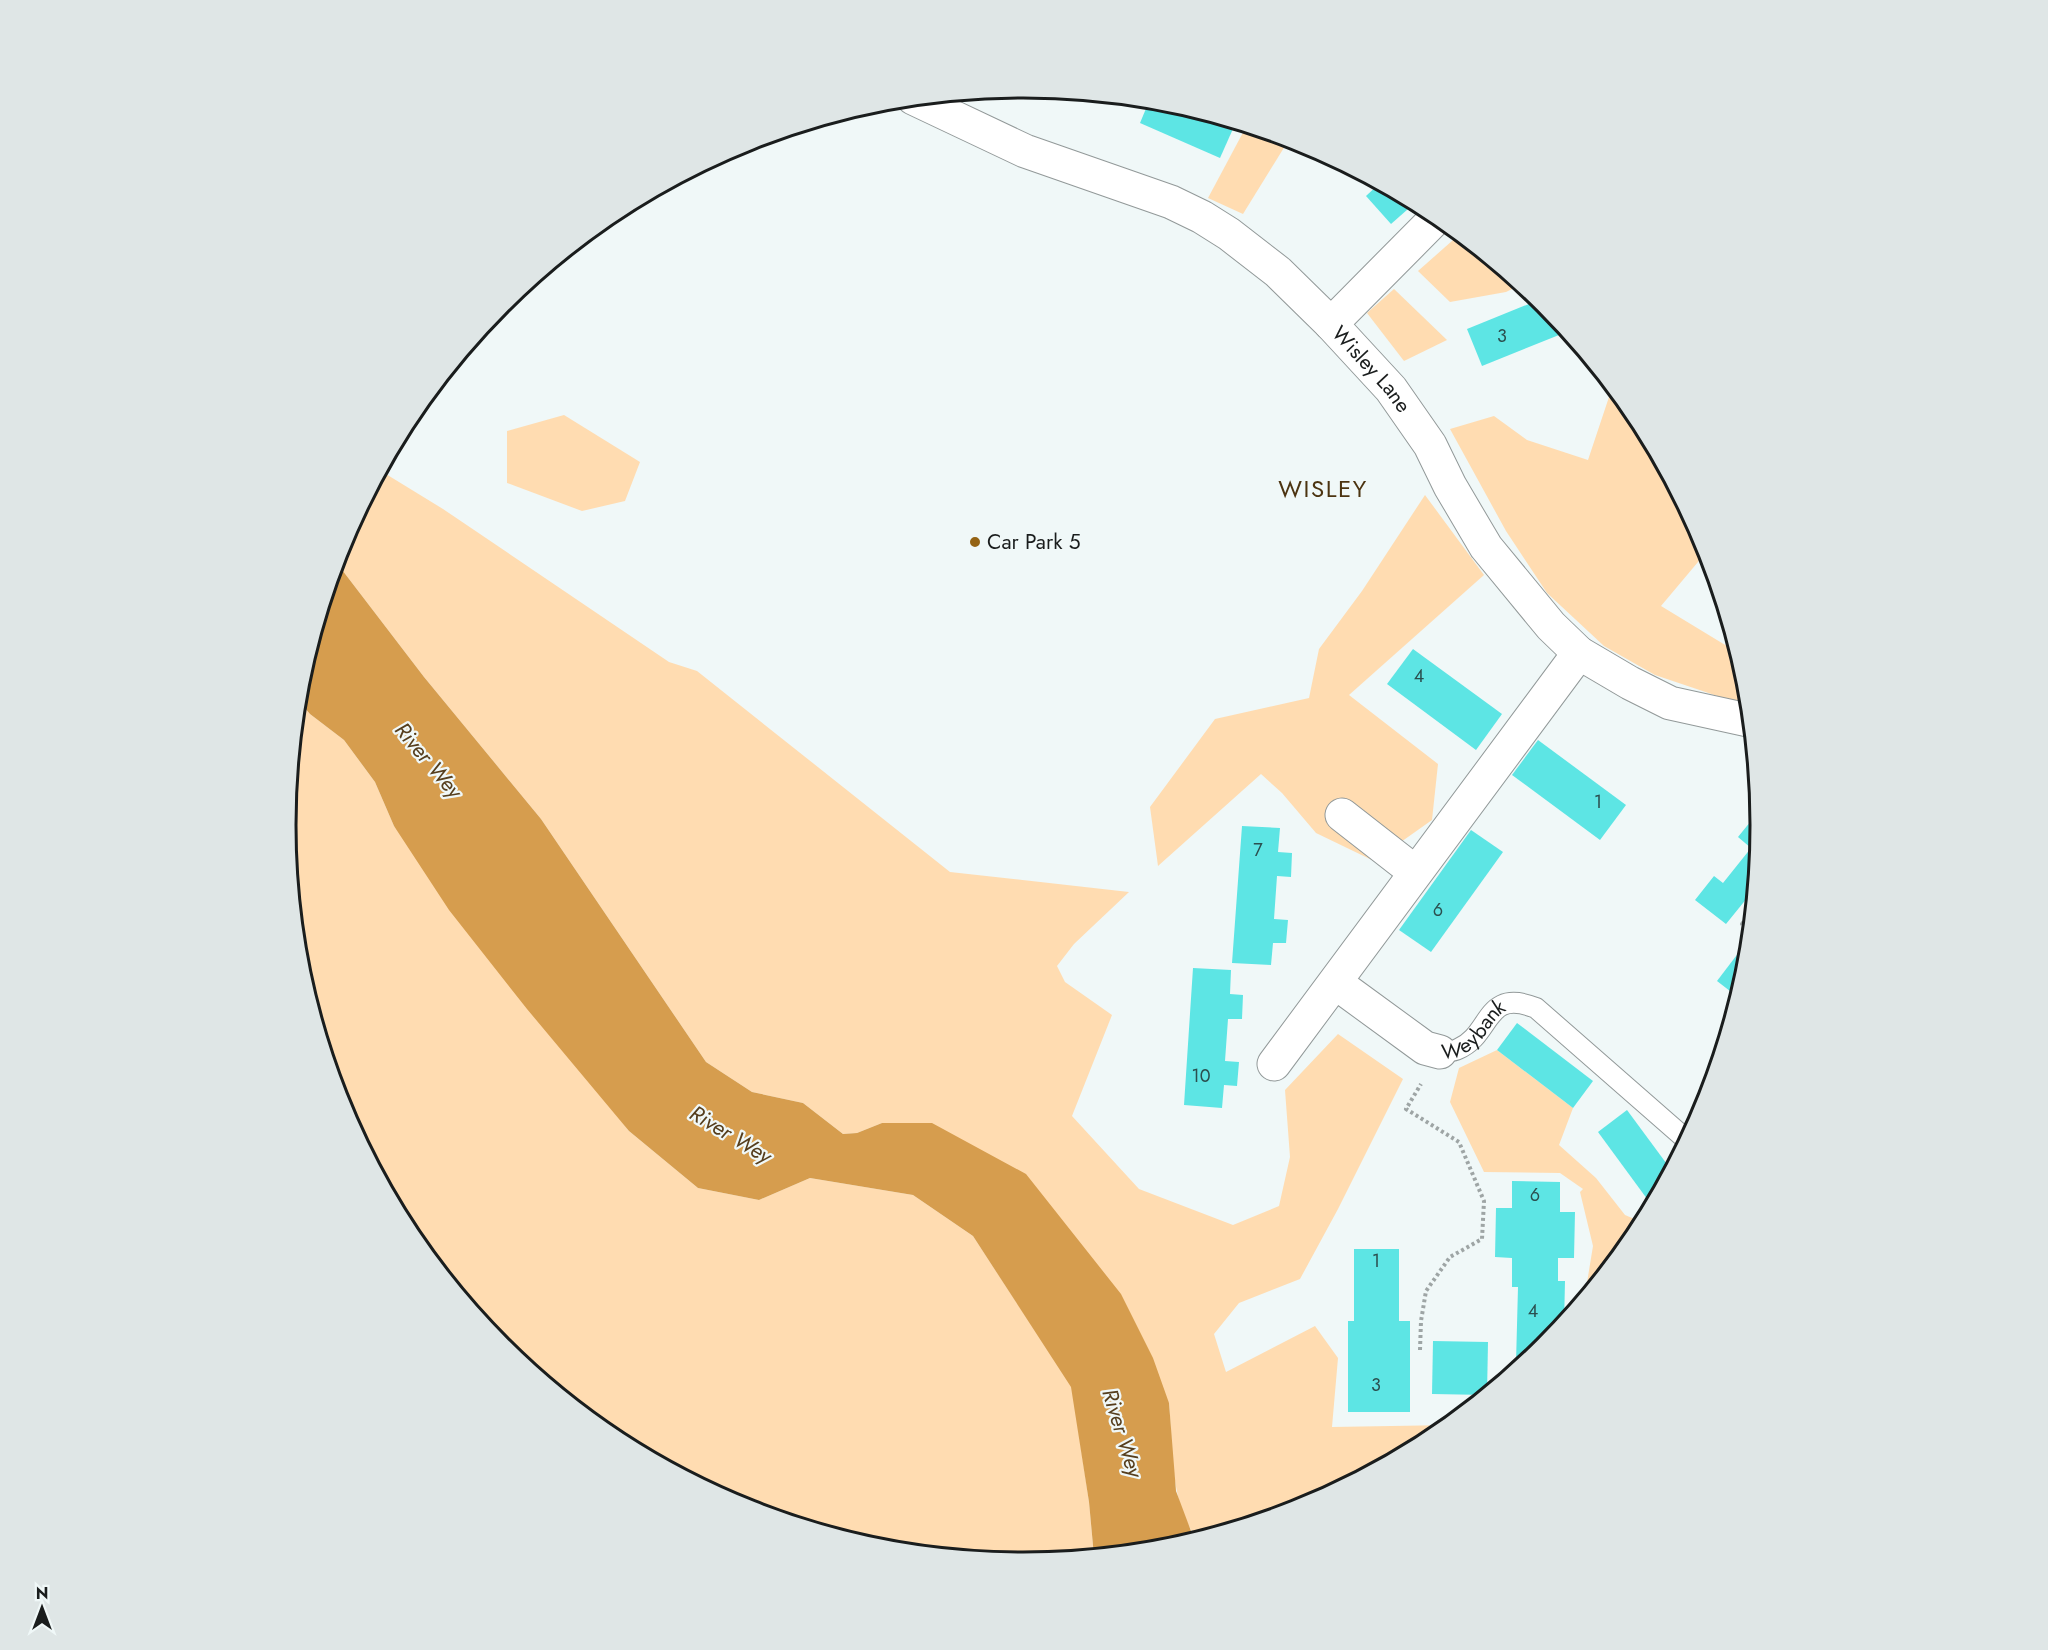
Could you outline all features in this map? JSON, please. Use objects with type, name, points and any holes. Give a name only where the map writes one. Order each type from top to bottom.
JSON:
[{"type":"street","name":"Wisley Lane","points":[[926,104],[1025,151],[1171,202],[1202,217],[1229,234],[1278,272],[1331,324],[1391,389],[1430,445],[1450,486],[1486,547],[1551,626],[1579,653],[1670,703],[1743,719]]},
{"type":"street","points":[[1331,324],[1432,223]]},
{"type":"street","points":[[1274,1064],[1579,653]]},
{"type":"street","points":[[1342,815],[1415,872]]},
{"type":"street","name":"Weybank","points":[[1336,983],[1425,1048],[1440,1052]]},
{"type":"lane","name":"Weybank","points":[[1440,1052],[1458,1050],[1472,1039],[1491,1013],[1501,1006],[1514,1003],[1525,1004],[1536,1008],[1681,1135]]},
{"type":"path","points":[[1420,1350],[1420,1322],[1426,1291],[1450,1257],[1482,1239],[1484,1201],[1459,1142],[1406,1109],[1440,1052]]},
{"type":"shaded area","points":[[1243,132],[1285,146],[1243,214],[1208,198]]},
{"type":"shaded area","points":[[1454,239],[1514,288],[1506,292],[1450,302],[1418,271]]},
{"type":"shaded area","points":[[1394,289],[1447,340],[1404,361],[1367,313]]},
{"type":"shaded area","points":[[1610,394],[1654,461],[1700,558],[1661,606],[1730,648],[1741,704],[1655,675],[1604,646],[1547,593],[1506,531],[1450,429],[1494,416],[1527,440],[1588,460]]},
{"type":"shaded area","points":[[564,415],[640,462],[625,501],[582,511],[507,483],[507,431]]},
{"type":"shaded area","points":[[387,475],[443,509],[669,662],[697,671],[950,872],[1129,892],[1074,944],[1057,966],[1065,982],[1112,1015],[1072,1116],[1139,1189],[1233,1225],[1279,1206],[1290,1157],[1285,1090],[1338,1034],[1403,1079],[1300,1279],[1239,1303],[1214,1334],[1226,1372],[1315,1326],[1338,1358],[1332,1427],[1435,1425],[1388,1455],[1302,1497],[1258,1514],[1193,1532],[1177,1492],[1169,1403],[882,1123],[857,1133],[843,1134],[803,1103],[752,1092],[706,1062],[541,819],[424,677],[343,571]]},
{"type":"shaded area","points":[[1425,495],[1484,575],[1349,695],[1438,764],[1432,820],[1374,861],[1316,833],[1282,793],[1261,774],[1158,866],[1150,807],[1215,719],[1309,698],[1319,649],[1362,591]]},
{"type":"shaded area","points":[[306,709],[344,740],[375,782],[394,826],[629,1131],[698,1188],[759,1200],[810,1178],[913,1195],[973,1236],[1072,1387],[1089,1502],[1093,1549],[1072,1551],[976,1551],[882,1539],[836,1528],[746,1497],[660,1455],[581,1402],[544,1372],[510,1339],[477,1305],[447,1268],[394,1189],[352,1103],[335,1059],[310,967],[298,873],[296,825],[298,777]]},
{"type":"shaded area","points":[[1497,1050],[1573,1108],[1559,1145],[1596,1178],[1625,1215],[1635,1219],[1586,1286],[1593,1246],[1580,1192],[1583,1189],[1560,1173],[1484,1172],[1450,1102],[1459,1068]]},
{"type":"water","name":"River Wey","points":[[343,571],[424,677],[541,819],[706,1062],[752,1092],[803,1103],[843,1134],[857,1133],[882,1123],[932,1123],[1026,1174],[1121,1294],[1153,1358],[1169,1403],[1176,1491],[1192,1533],[1166,1539],[1093,1549],[1089,1502],[1071,1387],[973,1236],[913,1195],[810,1178],[759,1200],[698,1188],[629,1131],[527,1009],[449,910],[394,826],[375,782],[344,740],[306,709],[310,683],[321,637]]},
{"type":"building","points":[[1146,108],[1233,128],[1220,158],[1140,123]]},
{"type":"building","points":[[1375,188],[1409,208],[1391,224],[1366,196]]},
{"type":"building","points":[[1530,303],[1561,334],[1482,366],[1467,329]]},
{"type":"building","points":[[1413,649],[1502,714],[1476,750],[1387,684]]},
{"type":"building","points":[[1538,740],[1626,805],[1600,840],[1512,775]]},
{"type":"building","points":[[1751,821],[1751,848],[1738,837]]},
{"type":"building","points":[[1242,826],[1280,828],[1278,852],[1292,853],[1291,877],[1277,876],[1274,919],[1288,920],[1286,943],[1273,943],[1271,965],[1232,963]]},
{"type":"building","points":[[1471,830],[1503,852],[1431,952],[1399,930]]},
{"type":"building","points":[[1751,849],[1747,898],[1726,924],[1695,900],[1714,876],[1723,883]]},
{"type":"building","points":[[1741,950],[1732,993],[1717,981]]},
{"type":"building","points":[[1193,968],[1231,970],[1230,994],[1243,995],[1242,1019],[1228,1019],[1225,1061],[1239,1062],[1237,1086],[1224,1085],[1222,1108],[1184,1105]]},
{"type":"building","points":[[1517,1023],[1593,1081],[1573,1108],[1497,1050]]},
{"type":"building","points":[[1627,1110],[1667,1164],[1647,1199],[1598,1132]]},
{"type":"building","points":[[1512,1181],[1560,1182],[1560,1212],[1575,1212],[1574,1258],[1558,1258],[1558,1281],[1565,1281],[1564,1312],[1516,1360],[1518,1287],[1512,1287],[1512,1258],[1495,1257],[1496,1208],[1512,1208]]},
{"type":"building","points":[[1354,1249],[1399,1249],[1399,1321],[1410,1321],[1410,1412],[1348,1412],[1348,1321],[1354,1321]]},
{"type":"building","points":[[1433,1341],[1488,1342],[1487,1386],[1476,1395],[1432,1394]]},
{"type":"place","name":"Car Park 5","points":[[975,542]]},
{"type":"district","name":"WISLEY","points":[[1323,489]]}]
